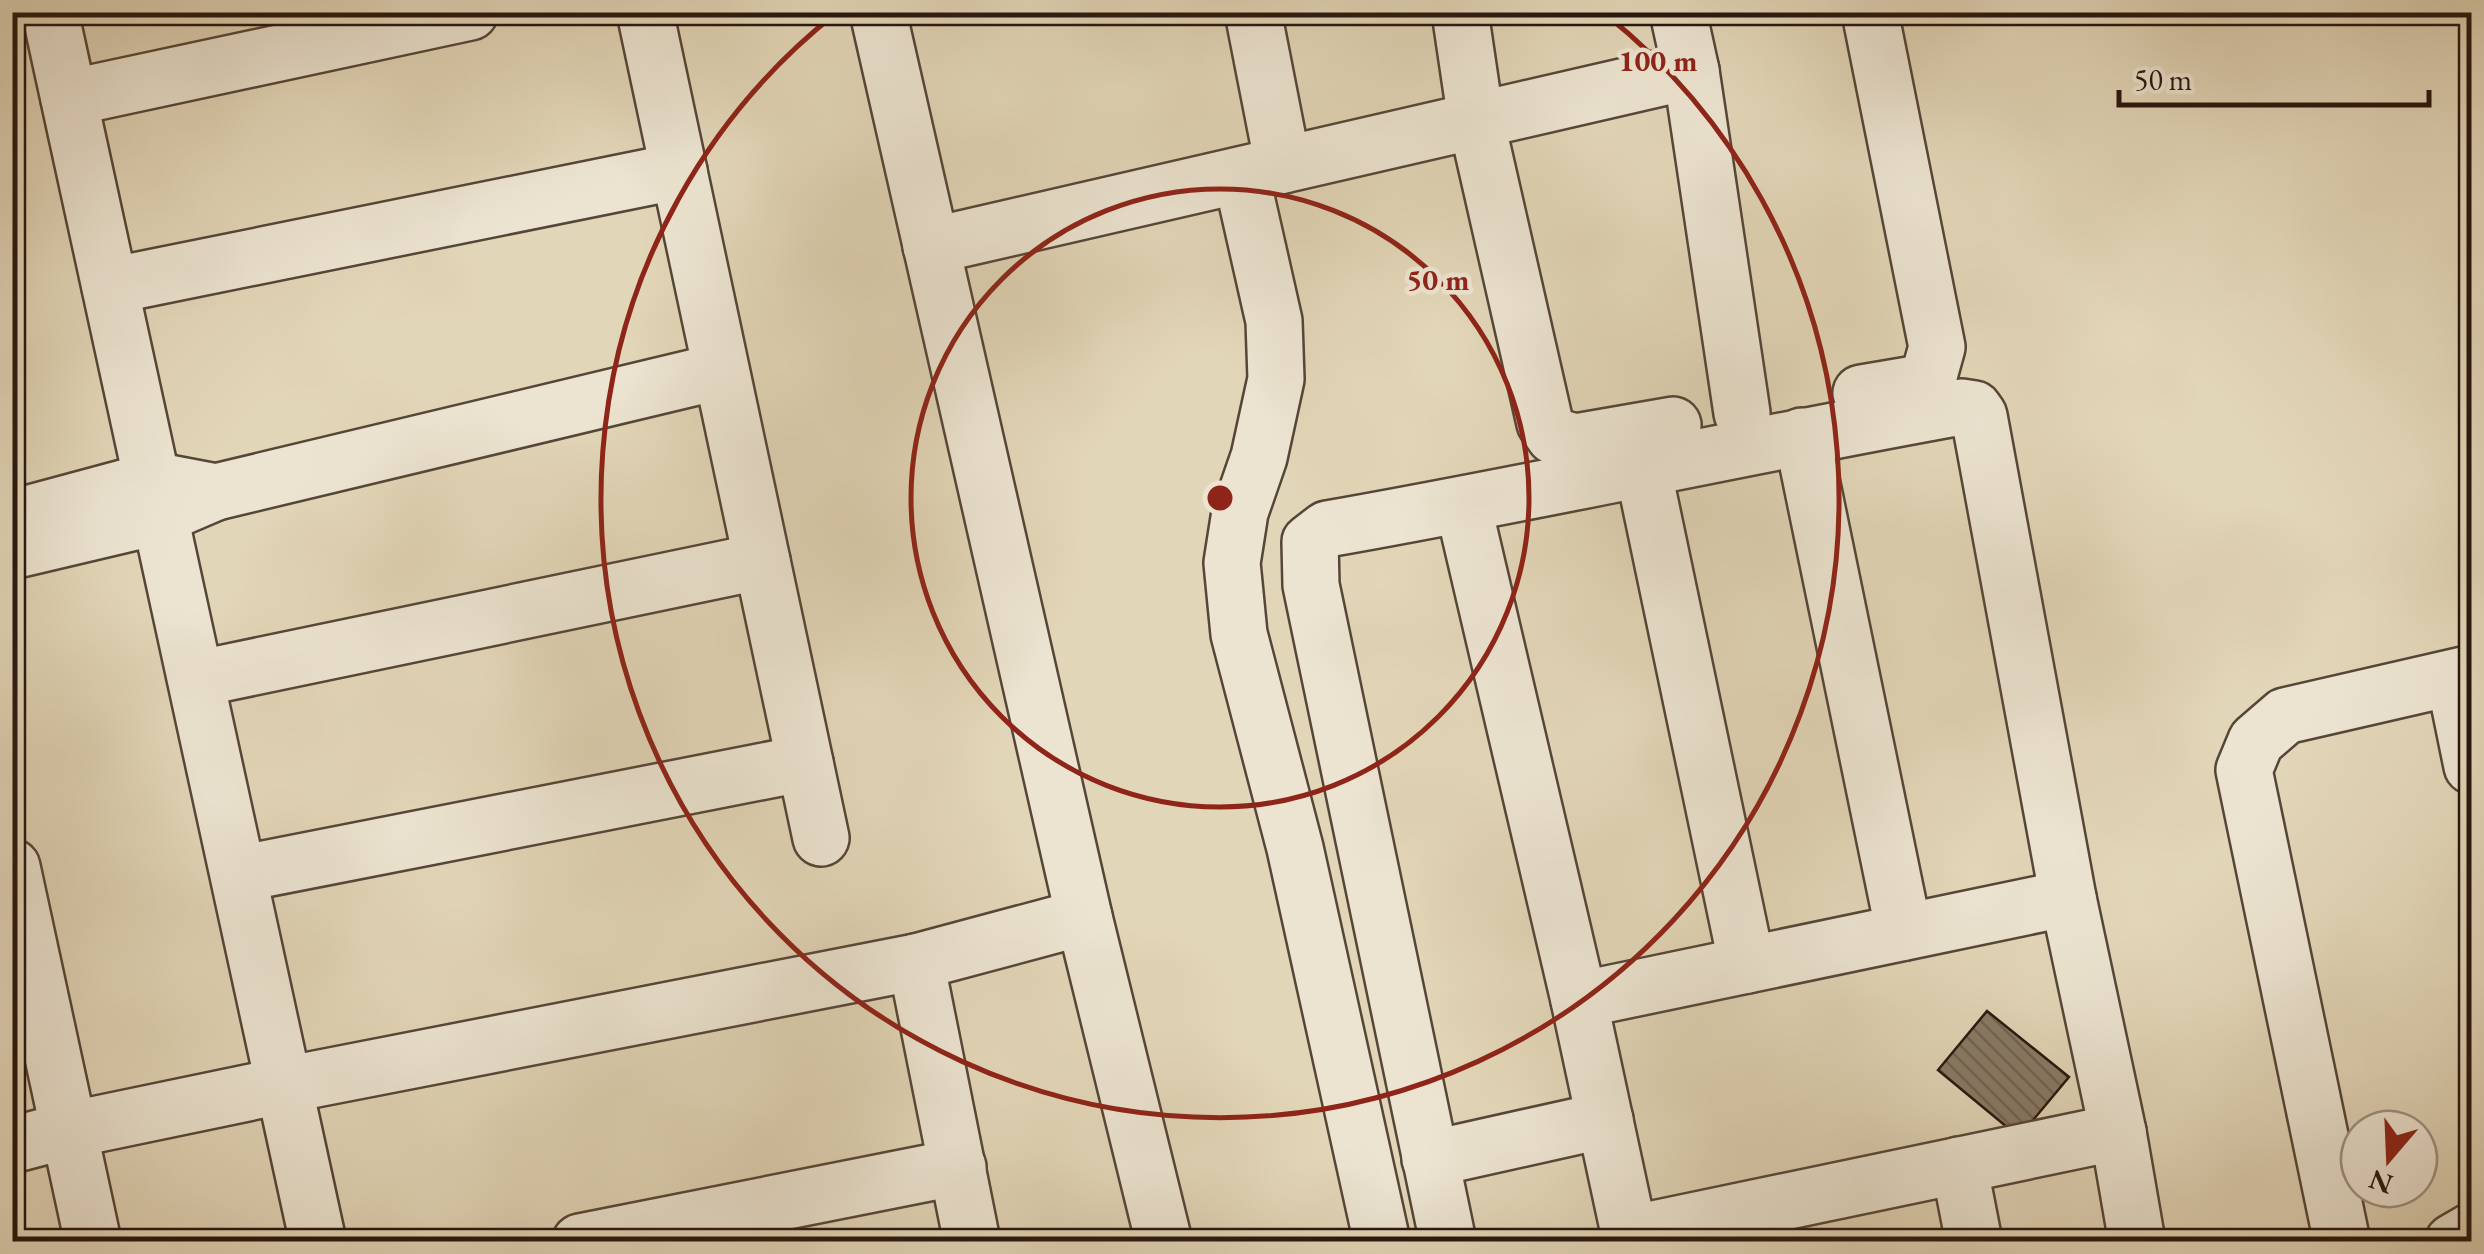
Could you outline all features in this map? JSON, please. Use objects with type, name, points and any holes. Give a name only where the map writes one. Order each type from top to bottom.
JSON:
[{"type":"street","points":[[50,12],[318,1242]]},
{"type":"street","points":[[69,98],[470,12]]},
{"type":"street","points":[[645,12],[821,838]]},
{"type":"street","points":[[878,12],[1084,917],[1164,1242]]},
{"type":"street","points":[[1253,12],[1276,378],[1260,457],[1240,512],[1232,563],[1239,634],[1295,848],[1382,1242]]},
{"type":"street","points":[[1460,12],[1476,120],[1545,423],[1554,436],[1575,442],[1914,384],[1929,376],[1937,347],[1870,12]]},
{"type":"street","points":[[1678,12],[1692,72],[1742,413]]},
{"type":"street","points":[[931,246],[1692,72]]},
{"type":"street","points":[[110,286],[679,172]]},
{"type":"street","points":[[12,518],[216,492],[721,371]]},
{"type":"street","points":[[1448,1242],[1311,585],[1310,542],[1327,529],[1961,407],[1974,409],[1979,416],[2068,898],[2118,1132],[2137,1242]]},
{"type":"street","points":[[1802,436],[1904,932]]},
{"type":"street","points":[[1643,468],[1747,965]]},
{"type":"street","points":[[12,551],[156,498]]},
{"type":"street","points":[[1464,505],[1580,1000],[1630,1238],[1800,1221],[1960,1165],[2118,1132]]},
{"type":"street","points":[[196,679],[762,561]]},
{"type":"street","points":[[2342,1242],[2244,770],[2256,741],[2286,716],[2463,675],[2472,766]]},
{"type":"street","points":[[238,874],[805,763]]},
{"type":"street","points":[[12,867],[93,1242]]},
{"type":"street","points":[[1580,1000],[2068,898]]},
{"type":"street","points":[[12,1145],[285,1085],[916,962],[1084,917]]},
{"type":"street","points":[[916,962],[972,1242]]},
{"type":"street","points":[[1430,1160],[1605,1120]]},
{"type":"street","points":[[1960,1165],[1974,1242]]},
{"type":"street","points":[[580,1242],[958,1167]]},
{"type":"street","points":[[2453,1242],[2472,1231]]},
{"type":"building","points":[[1987,1011],[2069,1077],[2019,1137],[1938,1070]]}]
